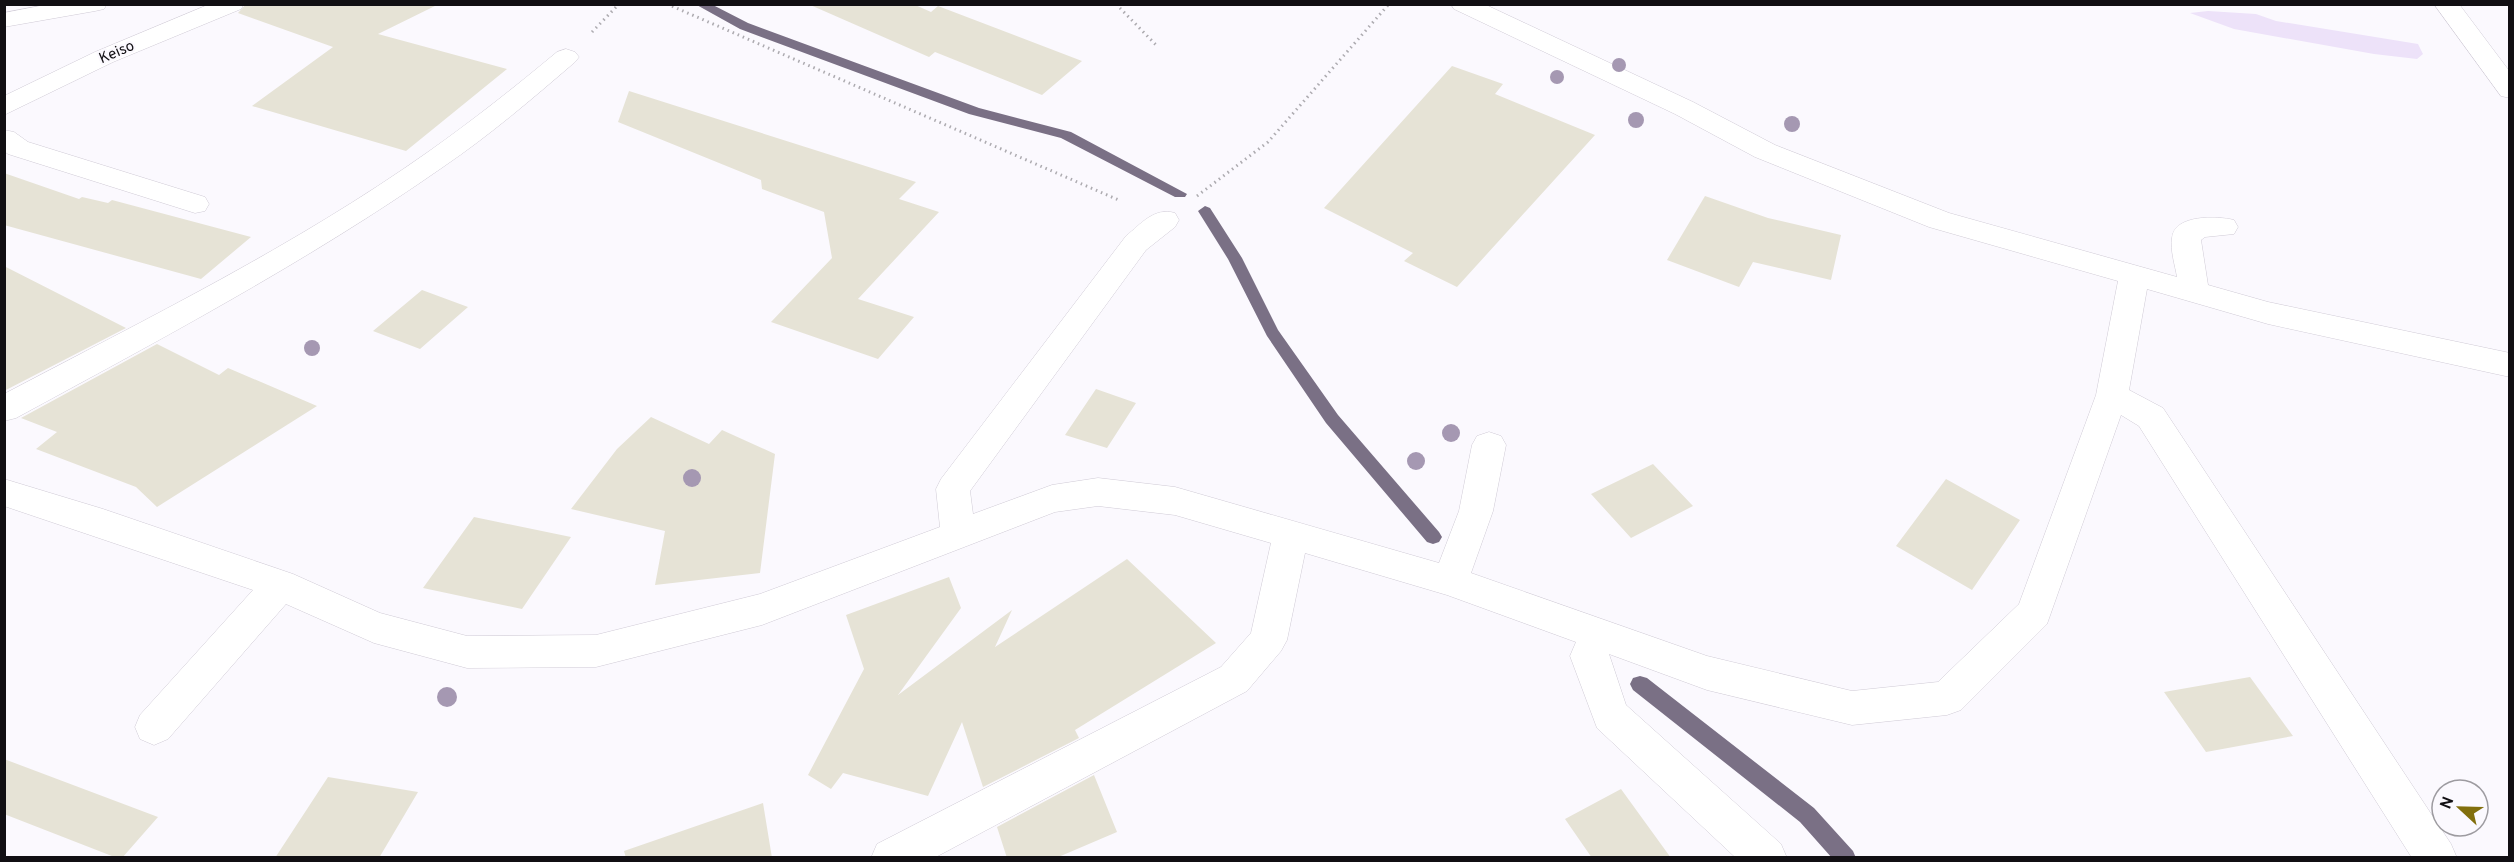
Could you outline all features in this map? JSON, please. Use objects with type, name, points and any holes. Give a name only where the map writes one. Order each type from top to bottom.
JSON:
[{"type":"street","points":[[4,20],[94,4]]},
{"type":"street","name":"Keiso","points":[[4,107],[104,57],[232,4]]},
{"type":"street","points":[[1463,4],[1684,108],[1765,151],[1939,220],[2268,313],[2510,365]]},
{"type":"street","points":[[2446,4],[2510,90]]},
{"type":"street","points":[[4,409],[315,237],[436,162],[529,90],[566,57]]},
{"type":"street","points":[[4,138],[18,148],[195,204]]},
{"type":"street","points":[[958,534],[953,489],[1136,243],[1166,220]]},
{"type":"street","points":[[2194,292],[2186,237],[2198,227],[2224,227]]},
{"type":"street","points":[[4,492],[103,523],[280,585],[374,627],[467,652],[596,651],[762,609],[1052,499],[1098,492],[1175,501],[1450,581],[1707,673],[1852,708],[1947,698],[2034,613],[2112,395],[2134,276]]},
{"type":"street","points":[[2112,395],[2151,417],[2436,858]]},
{"type":"street","points":[[1450,581],[1476,511],[1489,445]]},
{"type":"street","points":[[892,858],[1234,679],[1268,640],[1291,534]]},
{"type":"street","points":[[154,727],[280,585]]},
{"type":"street","points":[[1598,634],[1589,656],[1611,716],[1766,858]]},
{"type":"path","points":[[667,4],[1166,220],[1268,142],[1389,4]]},
{"type":"path","points":[[1116,4],[1158,48]]},
{"type":"shaded area","points":[[2208,11],[2256,14],[2276,21],[2418,44],[2423,54],[2417,59],[2374,54],[2234,29],[2190,13]]},
{"type":"building","points":[[246,4],[439,4],[378,34],[507,69],[406,151],[252,106],[333,47],[238,13]]},
{"type":"building","points":[[808,4],[913,4],[931,12],[938,6],[1082,61],[1042,95],[935,52],[929,57]]},
{"type":"building","points":[[1452,66],[1503,84],[1495,94],[1595,135],[1457,287],[1404,261],[1413,253],[1324,208]]},
{"type":"building","points":[[629,91],[916,182],[899,199],[939,212],[858,299],[914,317],[878,359],[771,322],[832,258],[824,212],[762,189],[761,180],[618,122]]},
{"type":"building","points":[[4,173],[79,199],[82,197],[108,203],[112,200],[251,237],[201,279],[4,225]]},
{"type":"building","points":[[1705,196],[1768,218],[1841,235],[1831,280],[1753,262],[1739,287],[1667,260]]},
{"type":"building","points":[[4,266],[126,328],[4,391]]},
{"type":"building","points":[[422,290],[468,307],[420,349],[373,331]]},
{"type":"building","points":[[157,344],[219,375],[228,368],[317,406],[157,507],[136,487],[36,449],[57,432],[21,418]]},
{"type":"building","points":[[1096,389],[1136,403],[1107,448],[1065,435]]},
{"type":"building","points":[[651,417],[709,444],[722,430],[775,454],[760,573],[655,585],[665,531],[571,509],[617,449]]},
{"type":"building","points":[[1653,464],[1693,506],[1631,538],[1591,494]]},
{"type":"building","points":[[1946,479],[2020,520],[1972,590],[1896,546]]},
{"type":"building","points":[[474,517],[571,537],[522,609],[423,588]]},
{"type":"building","points":[[1127,559],[1216,643],[1075,730],[1079,738],[983,787],[962,722],[928,796],[843,773],[831,789],[808,775],[864,669],[846,615],[949,577],[961,608],[898,695],[1012,610],[995,647]]},
{"type":"building","points":[[2250,677],[2293,736],[2206,752],[2164,692]]},
{"type":"building","points":[[4,759],[158,817],[122,858],[117,858],[4,814]]},
{"type":"building","points":[[1094,775],[1117,832],[1056,858],[1007,858],[997,827]]},
{"type":"building","points":[[328,777],[418,792],[379,858],[275,858]]},
{"type":"building","points":[[1621,789],[1671,858],[1592,858],[1565,819]]},
{"type":"building","points":[[763,803],[772,858],[626,858],[624,851]]},
{"type":"waterway","points":[[701,4],[744,26],[974,111],[1066,135],[1180,194]]},
{"type":"waterway","points":[[1205,211],[1235,258],[1272,332],[1332,419],[1433,537]]},
{"type":"waterway","points":[[1640,684],[1807,815],[1846,858]]}]
